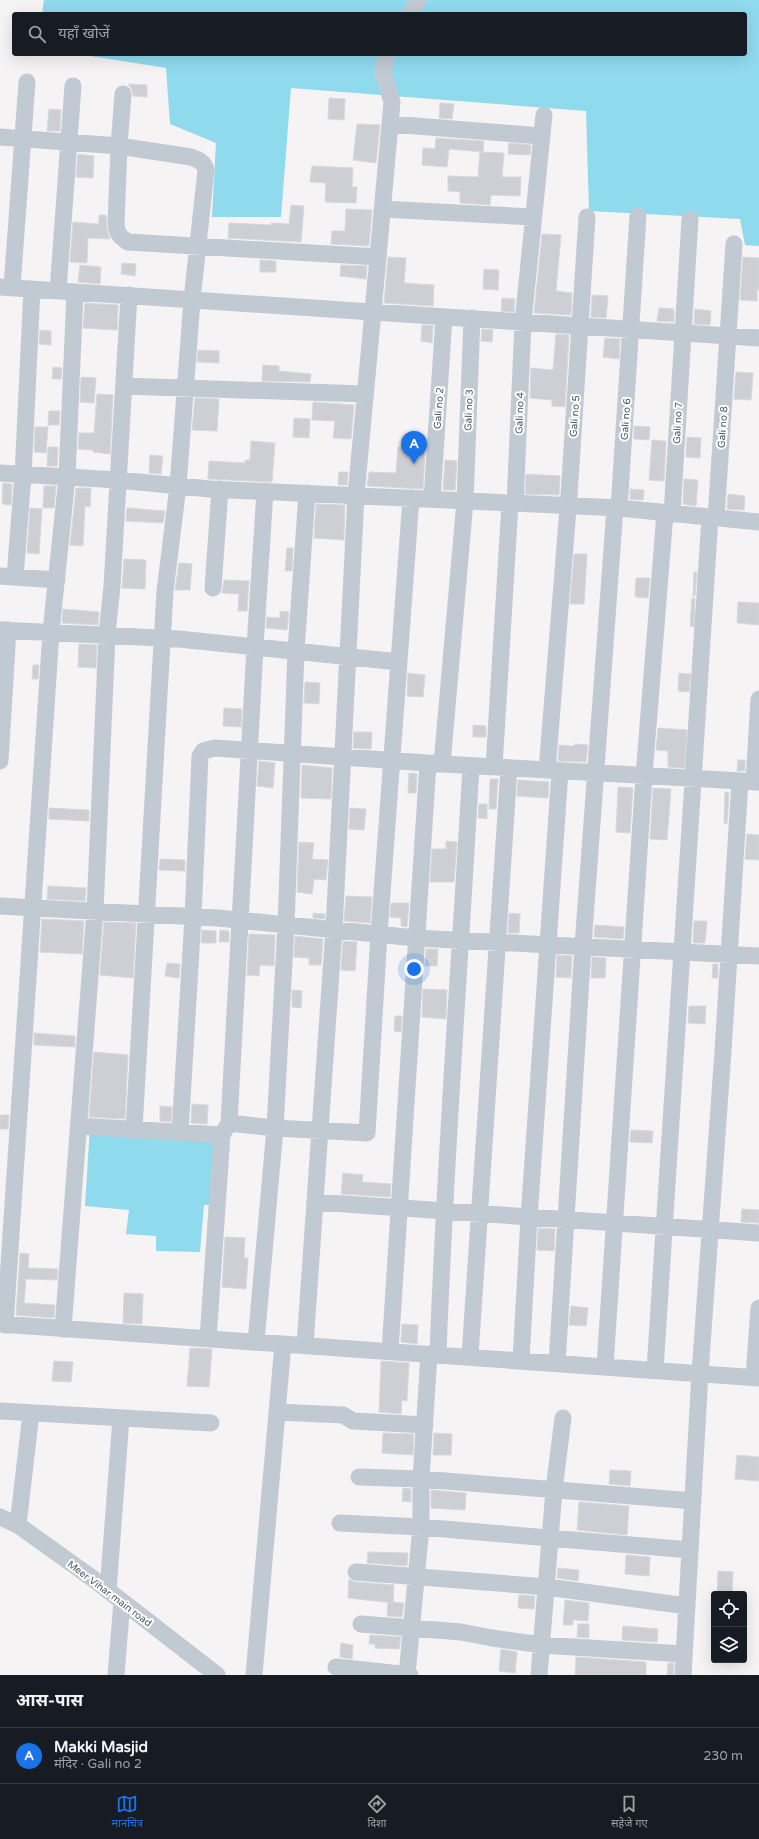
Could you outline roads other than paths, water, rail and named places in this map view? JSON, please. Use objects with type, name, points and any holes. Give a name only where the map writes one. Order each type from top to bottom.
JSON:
[{"type":"street","points":[[411,12],[418,0]]},
{"type":"street","points":[[305,1345],[334,930],[356,495],[391,124],[392,102],[383,73],[386,56]]},
{"type":"street","points":[[27,82],[24,139],[6,287],[759,338]]},
{"type":"street","points":[[73,86],[66,291],[67,477],[51,632],[33,908],[2,1325],[470,1356],[756,1377],[759,1308]]},
{"type":"street","points":[[123,94],[116,224],[117,232],[120,237],[128,242],[378,257]]},
{"type":"street","name":"Gali no 4","points":[[470,1356],[497,942],[512,504],[523,322],[544,115]]},
{"type":"street","points":[[391,124],[541,136]]},
{"type":"street","points":[[0,137],[119,146],[192,157],[205,165],[206,170],[192,300],[178,486],[165,592],[134,1129]]},
{"type":"street","points":[[382,209],[533,217]]},
{"type":"street","name":"Gali no 6","points":[[557,1363],[583,946],[631,329],[638,216]]},
{"type":"street","name":"Gali no 5","points":[[521,1360],[529,1218],[548,944],[554,771],[568,506],[588,217]]},
{"type":"street","name":"Gali no 7","points":[[605,1366],[634,949],[644,776],[669,513],[690,219]]},
{"type":"street","name":"Gali no 8","points":[[655,1370],[682,952],[734,244]]},
{"type":"street","points":[[32,289],[23,475],[7,576],[57,580]]},
{"type":"street","points":[[63,1329],[95,911],[107,635],[112,586],[129,295]]},
{"type":"street","name":"Gali no 2","points":[[432,499],[444,316]]},
{"type":"street","name":"Gali no 3","points":[[390,1351],[416,938],[465,501],[472,318]]},
{"type":"street","points":[[124,386],[365,394]]},
{"type":"street","points":[[0,473],[118,480],[220,489],[617,508],[759,522]]},
{"type":"street","points":[[213,588],[220,489]]},
{"type":"street","points":[[208,1339],[240,920],[254,647],[265,491]]},
{"type":"street","points":[[256,1342],[275,1128],[286,925],[296,651],[307,493]]},
{"type":"street","points":[[79,1126],[180,1132],[275,1128],[366,1134],[368,1132],[379,934],[411,498]]},
{"type":"street","points":[[0,761],[4,630],[163,638],[400,662]]},
{"type":"street","points":[[683,1675],[700,1373],[730,954],[751,782],[759,700]]},
{"type":"street","points":[[180,1132],[193,917],[200,756],[203,751],[210,748],[343,756],[435,764],[751,782]]},
{"type":"street","points":[[336,1667],[408,1675],[421,1527],[421,1478],[433,1354],[443,1211],[471,766]]},
{"type":"street","points":[[0,906],[240,920],[416,938],[759,956]]},
{"type":"street","points":[[316,1202],[710,1231],[759,1233]]},
{"type":"street","points":[[254,1675],[283,1344]]},
{"type":"street","points":[[0,1411],[211,1423]]},
{"type":"street","points":[[277,1412],[343,1415],[352,1421],[425,1425]]},
{"type":"street","points":[[18,1525],[31,1413]]},
{"type":"street","points":[[108,1591],[121,1418]]},
{"type":"street","points":[[539,1675],[554,1490],[563,1418]]},
{"type":"street","points":[[359,1477],[421,1478],[693,1501]]},
{"type":"street","name":"Meer Vihar main road","points":[[0,1517],[18,1525],[122,1601],[217,1675]]},
{"type":"street","points":[[340,1523],[421,1527],[690,1550]]},
{"type":"street","points":[[356,1572],[547,1587],[687,1606]]},
{"type":"street","points":[[116,1675],[122,1601]]},
{"type":"street","points":[[362,1624],[461,1632],[542,1645],[684,1654]]},
{"type":"water","points":[[44,0],[759,0],[759,246],[745,245],[740,219],[589,211],[586,111],[291,88],[281,217],[212,217],[216,143],[170,124],[166,68],[91,56],[747,56],[747,12],[42,12]]},
{"type":"water","points":[[90,1126],[219,1135],[215,1205],[204,1205],[200,1252],[156,1251],[156,1236],[126,1234],[129,1210],[85,1206]]},
{"type":"place","name":"Makki Masjid","points":[[414,464]]}]
